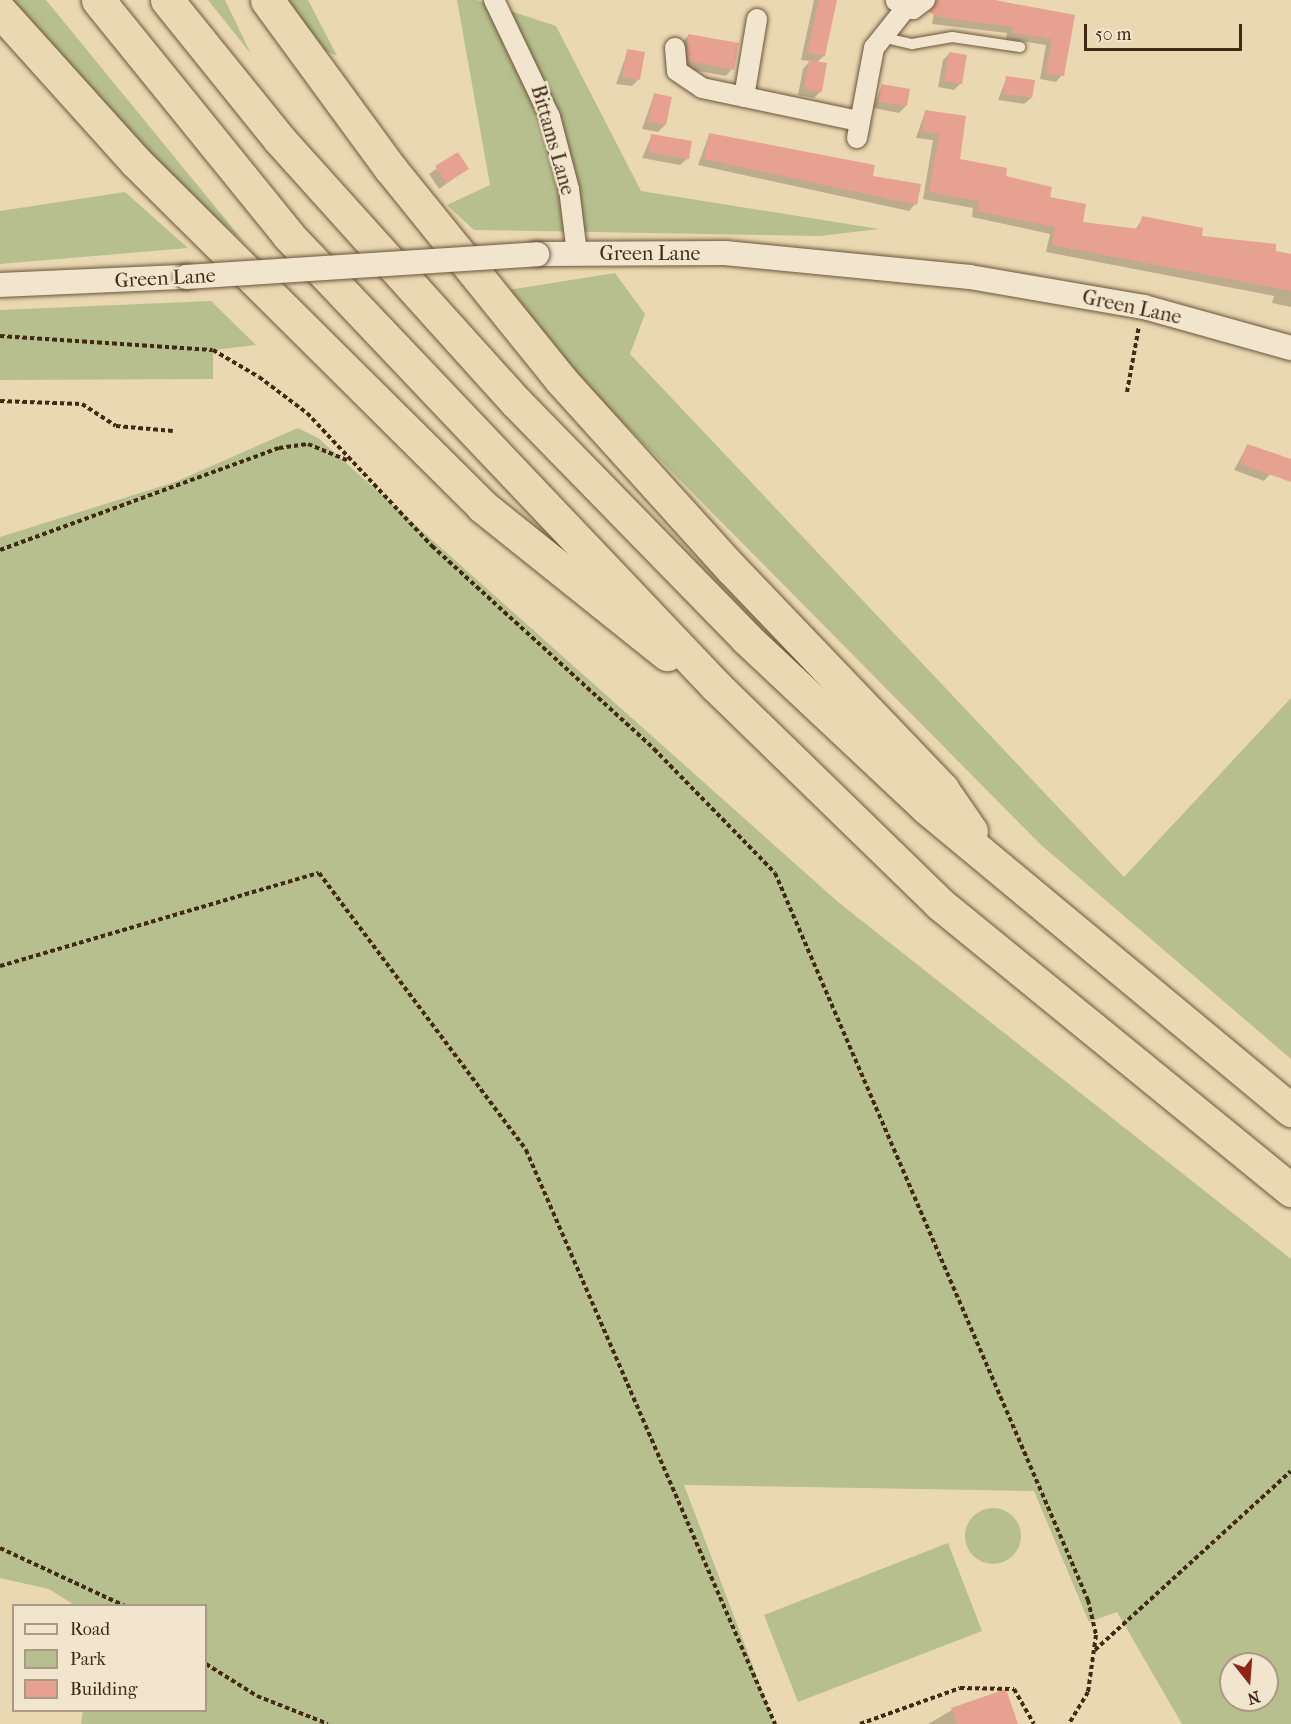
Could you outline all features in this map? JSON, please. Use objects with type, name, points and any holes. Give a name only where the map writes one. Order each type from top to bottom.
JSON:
[{"type":"highway","points":[[98,0],[288,235],[716,686],[940,904],[1291,1190]]},
{"type":"highway","points":[[167,0],[279,139],[517,403],[746,638],[996,867],[1291,1110]]},
{"type":"highway","points":[[267,0],[390,168],[547,363],[732,569],[942,789],[996,867]]},
{"type":"highway","points":[[0,11],[166,193],[482,506],[632,631],[716,686]]},
{"type":"street","name":"Bittams Lane","points":[[494,0],[550,117],[569,189],[577,253]]},
{"type":"street","points":[[675,48],[673,62],[684,81],[858,130],[879,37],[900,4],[925,0]]},
{"type":"street","points":[[744,97],[757,19]]},
{"type":"street","name":"Green Lane","points":[[0,285],[186,277],[577,253],[725,253],[970,277],[1155,304],[1291,348]]},
{"type":"lane","points":[[879,37],[912,44],[952,37],[1020,47]]},
{"type":"path","points":[[1128,392],[1155,304]]},
{"type":"path","points":[[0,336],[213,350],[307,413],[432,546],[654,749],[775,873],[1017,1425],[1088,1600],[1096,1635],[1088,1692],[1069,1724]]},
{"type":"path","points":[[0,401],[82,404],[116,426],[173,431]]},
{"type":"path","points":[[0,550],[279,448],[308,444],[353,462]]},
{"type":"path","points":[[0,966],[319,873],[526,1150],[775,1724]]},
{"type":"path","points":[[1094,1651],[1291,1471]]},
{"type":"path","points":[[0,1548],[123,1604]]},
{"type":"path","points":[[207,1665],[257,1696],[328,1724]]},
{"type":"path","points":[[860,1724],[960,1688],[1014,1689],[1034,1724]]},
{"type":"green space","points":[[12,0],[46,0],[244,242],[181,188]]},
{"type":"green space","points":[[208,0],[225,0],[251,54]]},
{"type":"green space","points":[[287,0],[308,0],[337,56],[320,48]]},
{"type":"green space","points":[[457,0],[477,0],[556,26],[641,191],[879,229],[820,236],[474,230],[447,205],[490,185]]},
{"type":"green space","points":[[125,192],[188,248],[0,264],[0,211]]},
{"type":"green space","points":[[615,273],[645,314],[630,354],[1124,877],[1291,698],[1291,1059],[1040,844],[573,372],[508,290]]},
{"type":"green space","points":[[211,301],[256,345],[213,350],[213,379],[0,380],[0,310]]},
{"type":"green space","points":[[298,428],[318,438],[838,902],[1291,1259],[1291,1724],[1182,1724],[1117,1612],[1089,1622],[1034,1491],[684,1485],[775,1724],[81,1724],[83,1712],[207,1712],[207,1604],[72,1604],[49,1589],[0,1578],[0,537],[175,482]]},
{"type":"green space","points":[[988,1508],[998,1508],[1013,1516],[1019,1525],[1021,1536],[1019,1547],[1013,1556],[998,1564],[988,1564],[977,1559],[970,1552],[965,1541],[965,1531],[970,1520],[977,1513]]},
{"type":"green space","points":[[948,1543],[982,1631],[798,1702],[764,1615]]},
{"type":"building","points":[[819,0],[837,0],[825,56],[807,53]]},
{"type":"building","points":[[937,0],[994,0],[1075,15],[1064,76],[1046,73],[1052,39],[1012,33],[1013,27],[938,17],[929,12]]},
{"type":"building","points":[[688,34],[739,43],[734,70],[688,61]]},
{"type":"building","points":[[627,49],[645,52],[640,80],[622,77]]},
{"type":"building","points":[[949,52],[967,55],[962,84],[944,81]]},
{"type":"building","points":[[809,60],[827,63],[822,92],[804,89]]},
{"type":"building","points":[[1006,76],[1035,80],[1032,98],[1003,94]]},
{"type":"building","points":[[882,84],[910,89],[907,106],[878,102]]},
{"type":"building","points":[[654,93],[672,97],[666,125],[648,122]]},
{"type":"building","points":[[925,110],[966,116],[960,159],[1007,168],[1006,176],[1052,187],[1050,197],[1086,204],[1083,222],[1139,229],[1142,216],[1203,228],[1202,236],[1276,244],[1276,251],[1291,254],[1291,291],[1052,245],[1055,227],[977,211],[979,201],[929,192],[939,134],[922,131]]},
{"type":"building","points":[[709,133],[875,165],[873,176],[921,184],[917,205],[704,159]]},
{"type":"building","points":[[651,134],[692,141],[689,159],[648,152]]},
{"type":"building","points":[[458,152],[469,169],[446,183],[435,166]]},
{"type":"building","points":[[1247,444],[1291,459],[1291,482],[1240,464]]},
{"type":"building","points":[[1006,1689],[1018,1724],[957,1724],[951,1708]]}]
